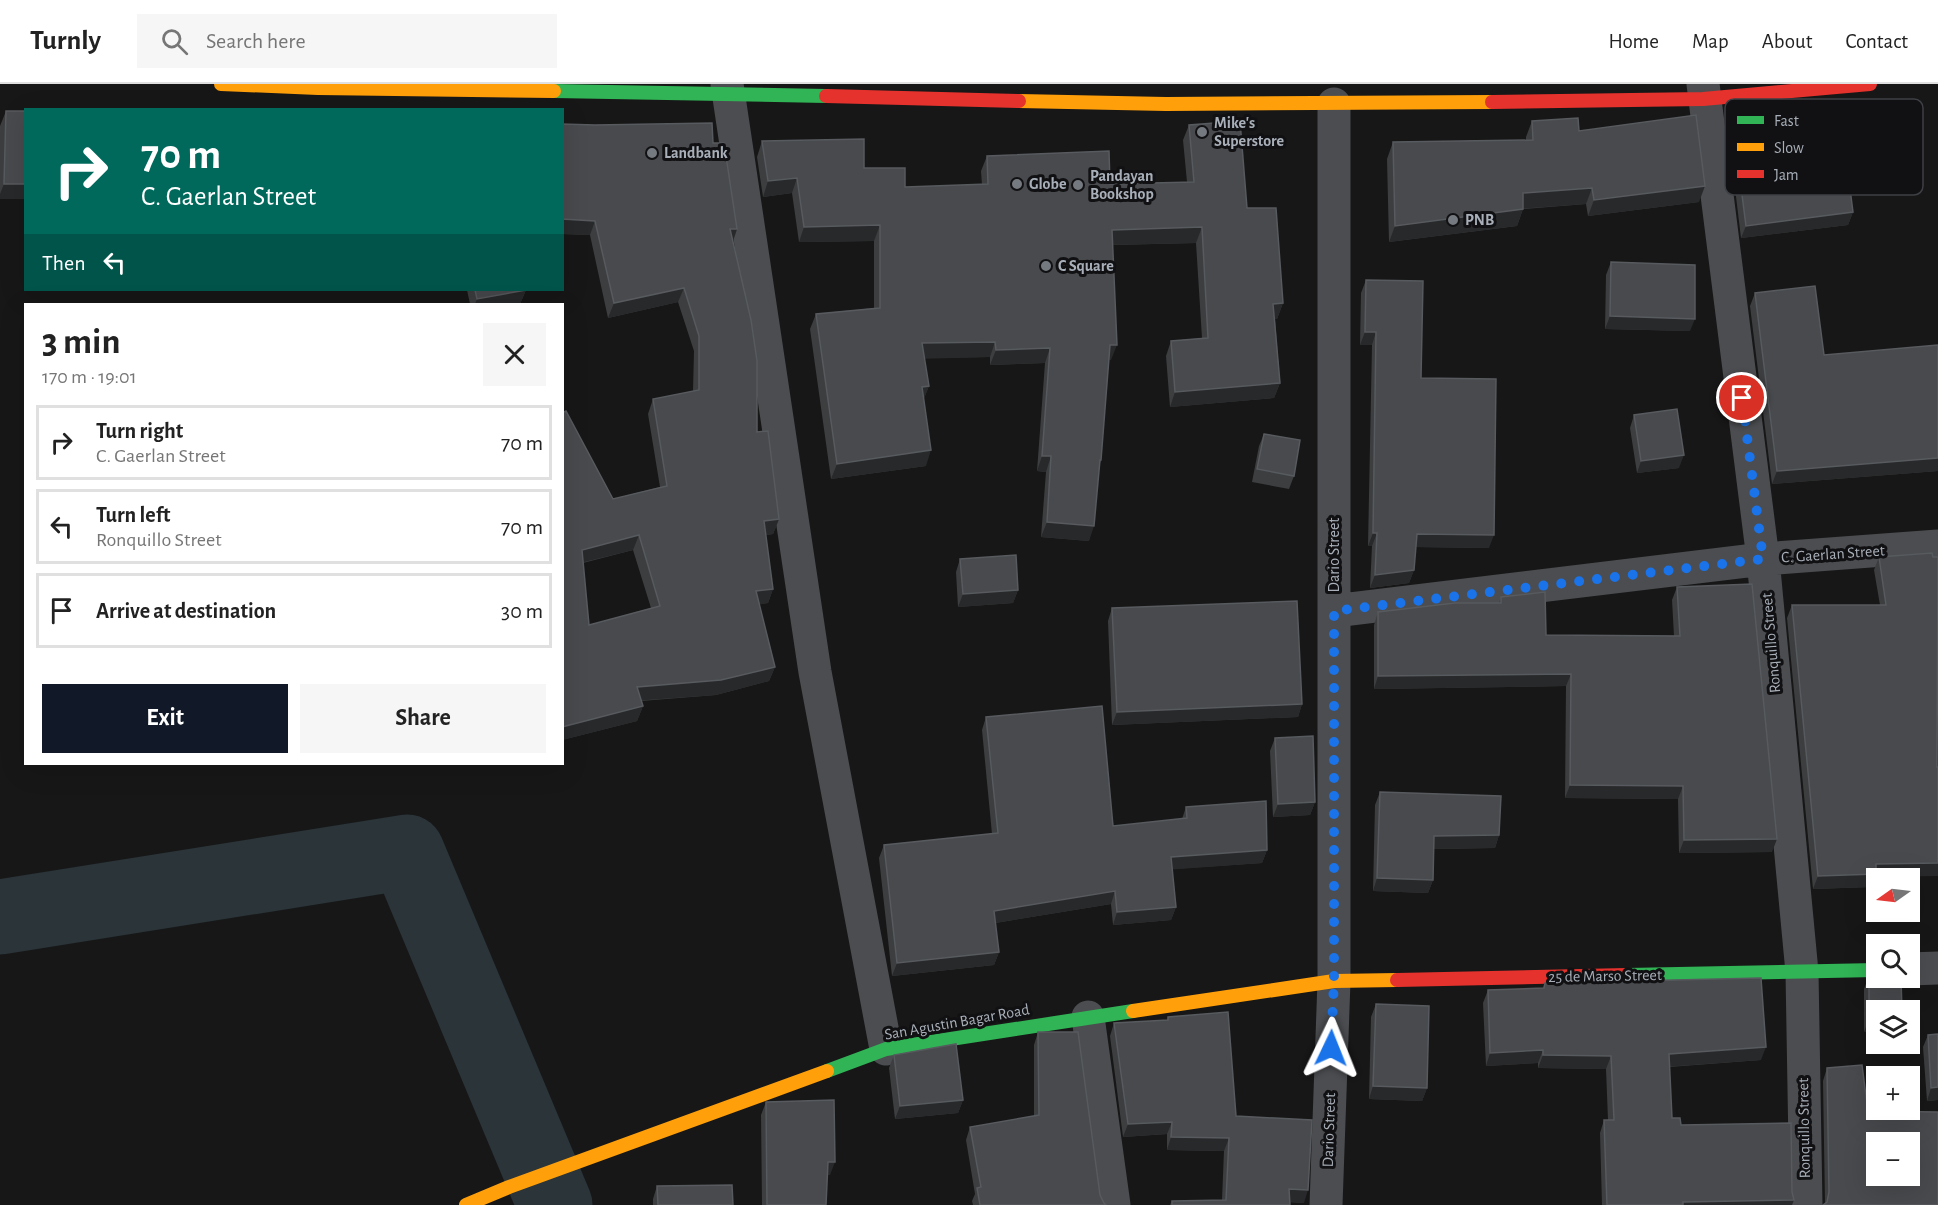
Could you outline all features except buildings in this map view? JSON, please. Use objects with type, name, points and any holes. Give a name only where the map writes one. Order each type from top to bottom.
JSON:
[{"type":"main road","points":[[221,84],[727,89],[1166,104],[1703,91],[1870,84]]},
{"type":"main road","name":"25 de Marso Street","points":[[1334,981],[1866,970]]},
{"type":"main road","name":"San Agustin Bagar Road","points":[[466,1205],[509,1187],[886,1049],[1334,981]]},
{"type":"street","points":[[727,89],[815,672],[886,1049]]},
{"type":"street","name":"Ronquillo Street","points":[[1703,91],[1763,559],[1802,972],[1806,1205]]},
{"type":"street","name":"Dario Street","points":[[1326,1205],[1334,981],[1334,99]]},
{"type":"street","name":"C. Gaerlan Street","points":[[1334,611],[1763,559],[1938,546]]},
{"type":"street","points":[[1920,969],[1938,968]]},
{"type":"street","points":[[1088,1017],[1114,1205]]},
{"type":"waterway","points":[[0,917],[407,852],[555,1205]]},
{"type":"traffic: fast","points":[[554,91],[826,96]]},
{"type":"traffic: fast","points":[[1627,975],[1866,970]]},
{"type":"traffic: fast","points":[[827,1071],[886,1049],[1133,1011]]},
{"type":"traffic: slow","points":[[221,84],[318,88],[554,91]]},
{"type":"traffic: slow","points":[[1019,101],[1166,104],[1492,102]]},
{"type":"traffic: slow","points":[[1133,1011],[1334,981],[1397,980]]},
{"type":"traffic: slow","points":[[466,1205],[509,1187],[827,1071]]},
{"type":"traffic: jam","points":[[1492,102],[1703,99],[1870,84]]},
{"type":"traffic: jam","points":[[826,96],[1019,101]]},
{"type":"traffic: jam","points":[[1397,980],[1627,975]]},
{"type":"place","name":"Mike's Superstore","points":[[1202,132]]},
{"type":"place","name":"Landbank","points":[[652,153]]},
{"type":"place","name":"Globe","points":[[1017,184]]},
{"type":"place","name":"Pandayan Bookshop","points":[[1078,185]]},
{"type":"place","name":"PNB","points":[[1453,220]]},
{"type":"place","name":"C Square","points":[[1046,266]]},
{"type":"route","points":[[1331,1048],[1334,981],[1334,611],[1763,559],[1742,398]]}]
